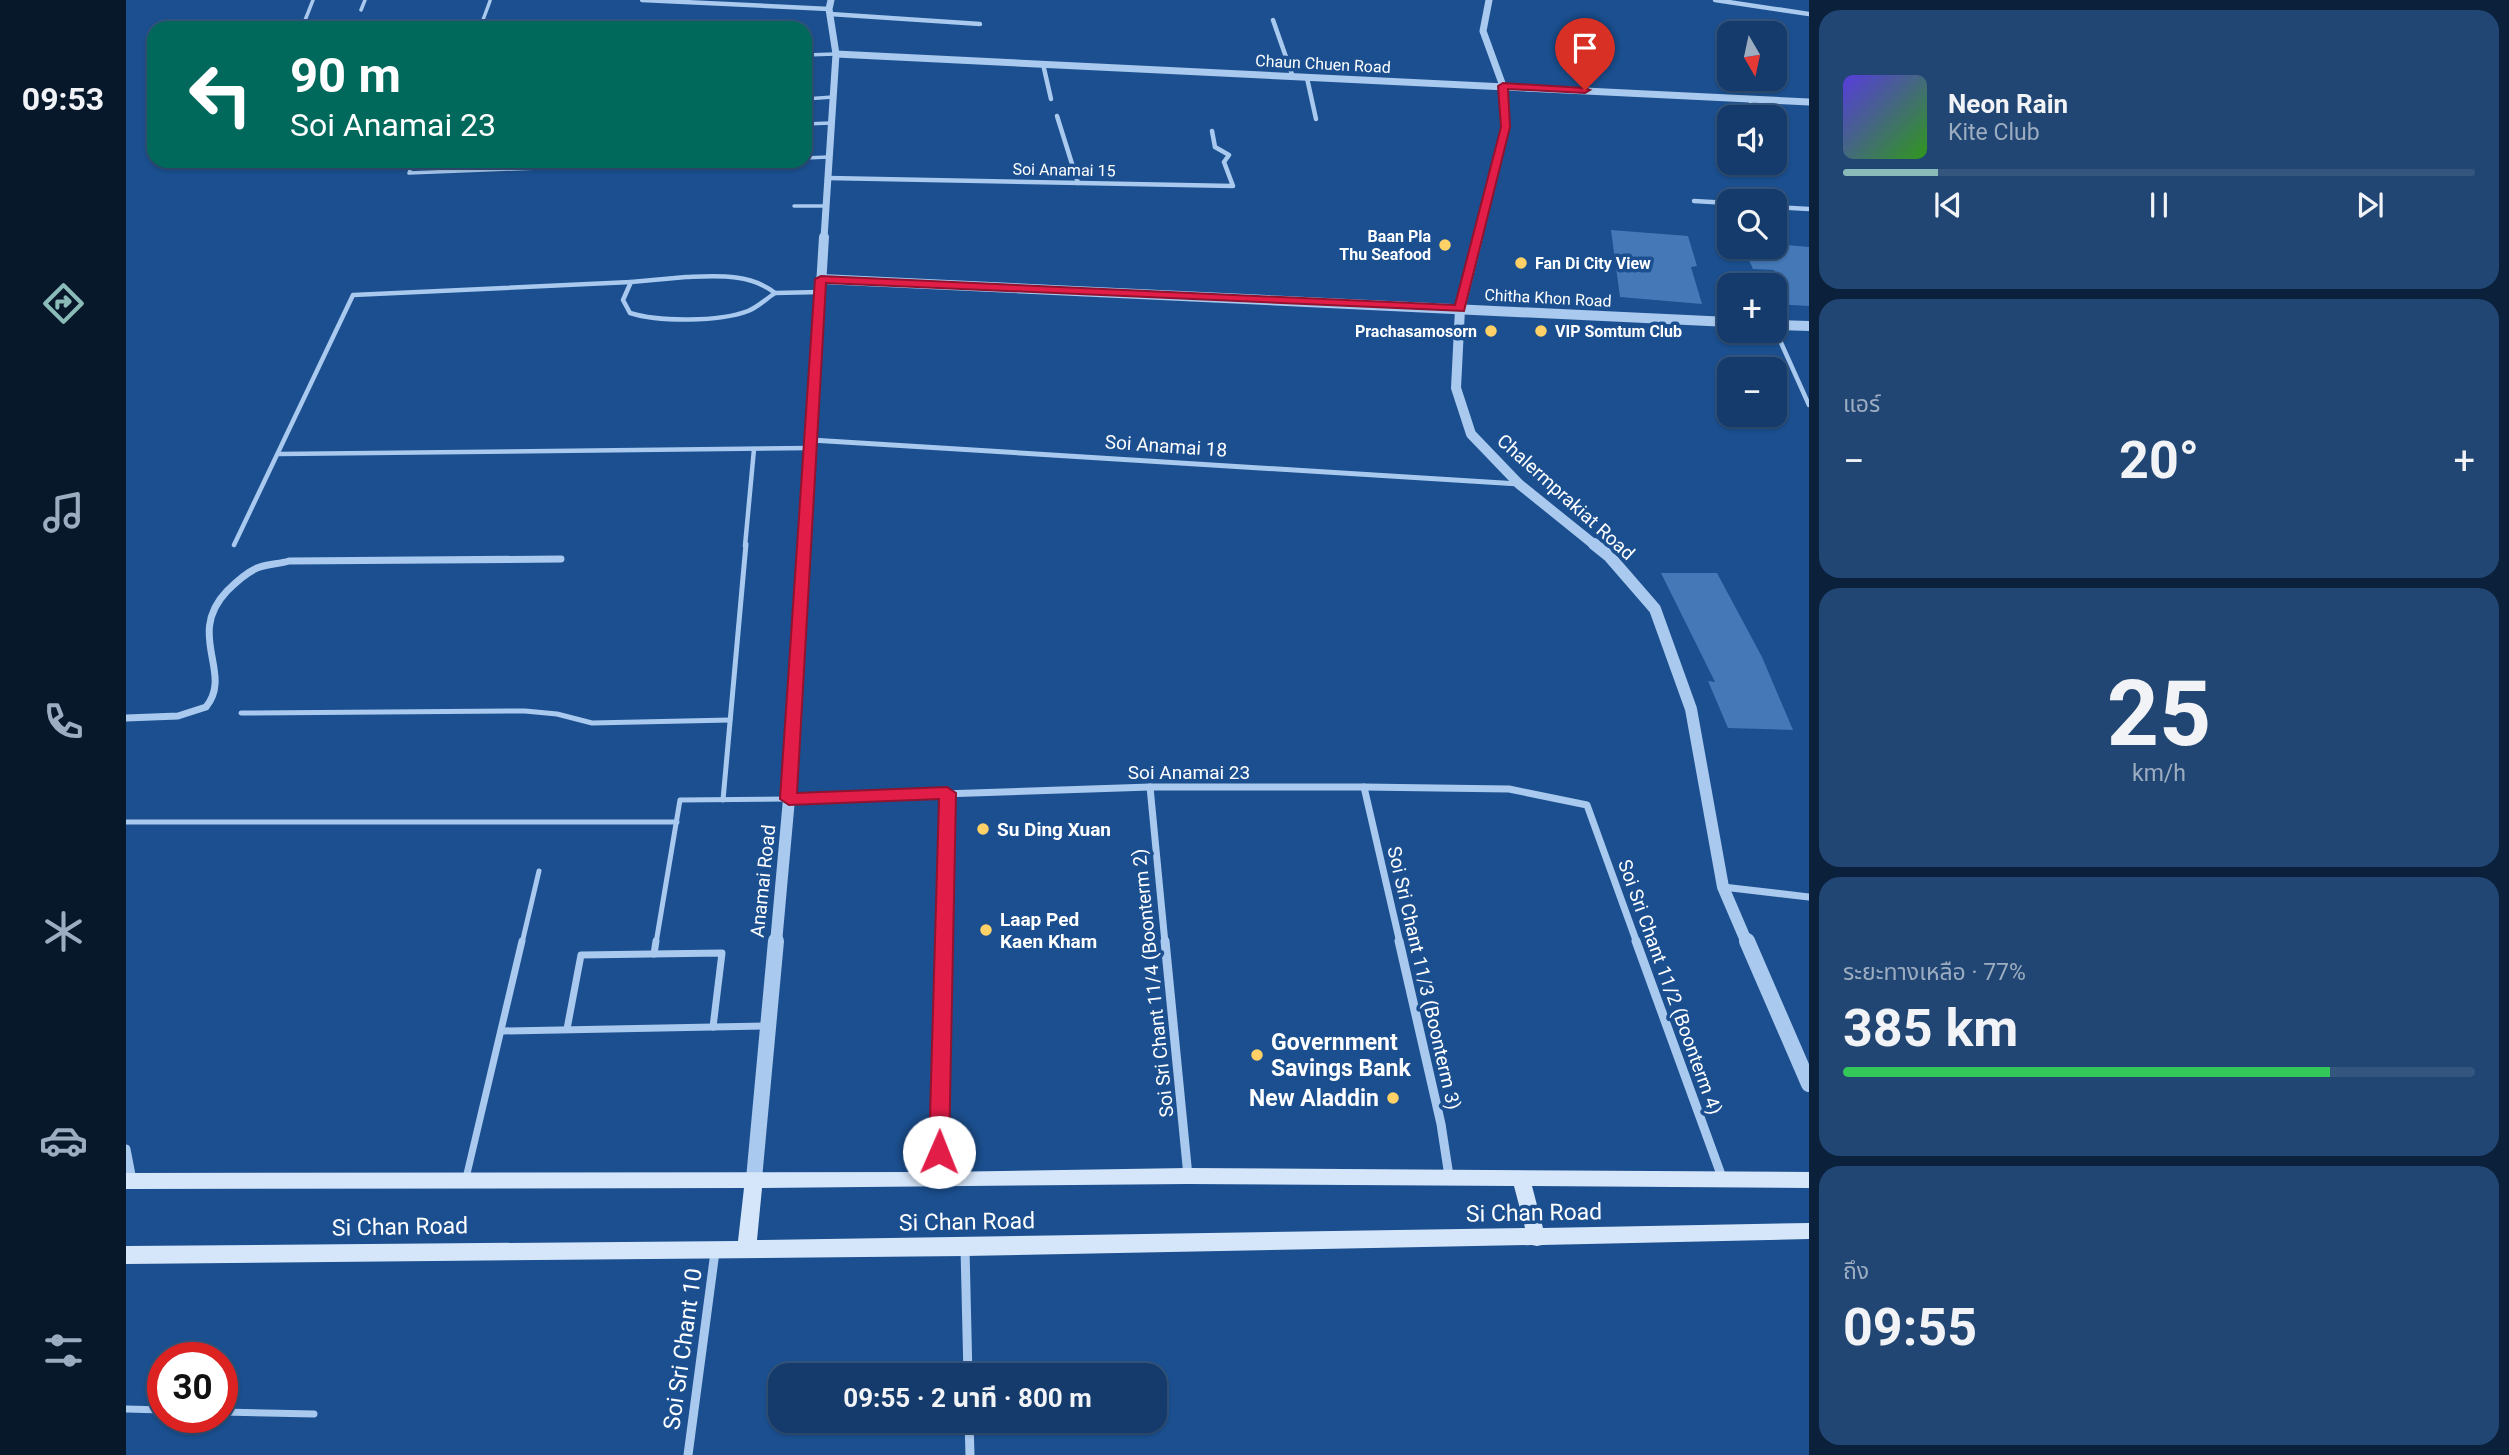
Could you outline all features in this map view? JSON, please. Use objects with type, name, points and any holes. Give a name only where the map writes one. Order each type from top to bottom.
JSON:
[{"type":"main road","name":"Si Chan Road","points":[[129,1181],[938,1180],[1188,1176],[1809,1180]]},
{"type":"main road","points":[[1521,1178],[1537,1238]]},
{"type":"main road","points":[[747,1248],[754,1179]]},
{"type":"main road","name":"Si Chan Road","points":[[126,1255],[965,1247],[1809,1231]]},
{"type":"street","points":[[642,0],[830,8],[980,24]]},
{"type":"street","name":"Chalermprakiat Road","points":[[1489,0],[1483,31],[1503,86],[1506,127],[1460,309],[1456,388],[1471,434],[1519,484],[1609,556],[1655,609],[1691,709],[1723,887],[1809,1084]]},
{"type":"street","points":[[1714,0],[1809,14]]},
{"type":"street","name":"Anamai Road","points":[[754,1179],[789,799],[836,54],[830,8]]},
{"type":"street","points":[[1273,20],[1293,77]]},
{"type":"street","name":"Chaun Chuen Road","points":[[836,54],[1809,102]]},
{"type":"street","points":[[1043,64],[1051,99]]},
{"type":"street","points":[[1307,78],[1316,119]]},
{"type":"street","points":[[1057,116],[1078,183]]},
{"type":"street","name":"Soi Anamai 15","points":[[828,178],[1233,186],[1224,162],[1229,155],[1215,147],[1212,131]]},
{"type":"street","points":[[1694,201],[1717,203]]},
{"type":"street","points":[[1787,208],[1809,209]]},
{"type":"street","name":"Chitha Khon Road","points":[[820,285],[1717,321]]},
{"type":"street","points":[[1787,326],[1809,326]]},
{"type":"street","name":"Soi Anamai 18","points":[[811,444],[1519,484]]},
{"type":"street","points":[[126,718],[195,712],[208,705],[215,694],[208,622],[220,598],[239,579],[258,568],[289,561],[561,559]]},
{"type":"street","name":"Soi Anamai 23","points":[[789,799],[1150,787],[1364,787],[1509,789],[1587,805]]},
{"type":"street","name":"Soi Sri Chant 11/4 (Boonterm 2)","points":[[1150,787],[1188,1176]]},
{"type":"street","name":"Soi Sri Chant 11/3 (Boonterm 3)","points":[[1364,787],[1441,1124],[1449,1177]]},
{"type":"street","points":[[938,1180],[947,793]]},
{"type":"street","name":"Soi Sri Chant 11/2 (Boonterm 4)","points":[[1587,805],[1723,1180]]},
{"type":"street","points":[[1723,887],[1809,897]]},
{"type":"street","points":[[126,1149],[129,1181]]},
{"type":"street","points":[[965,1247],[968,1363]]},
{"type":"street","name":"Soi Sri Chant 10","points":[[688,1455],[715,1248]]},
{"type":"street","points":[[970,1433],[970,1455]]},
{"type":"lane","points":[[305,21],[313,0]]},
{"type":"lane","points":[[361,10],[365,0]]},
{"type":"lane","points":[[483,21],[490,1]]},
{"type":"lane","points":[[812,55],[836,54]]},
{"type":"lane","points":[[812,98],[833,97]]},
{"type":"lane","points":[[1749,99],[1752,105]]},
{"type":"lane","points":[[812,124],[831,123]]},
{"type":"lane","points":[[812,158],[829,157]]},
{"type":"lane","points":[[411,168],[409,173],[519,168]]},
{"type":"lane","points":[[794,206],[826,205]]},
{"type":"lane","points":[[234,545],[353,295],[734,277],[758,282],[775,293]]},
{"type":"lane","points":[[631,282],[623,300],[624,305],[636,317],[650,319],[732,316],[751,310],[775,293],[820,285]]},
{"type":"lane","points":[[1782,343],[1809,405]]},
{"type":"lane","points":[[279,454],[754,449],[811,444]]},
{"type":"lane","points":[[723,800],[754,449]]},
{"type":"lane","points":[[242,713],[525,711],[557,714],[592,723],[730,720]]},
{"type":"lane","points":[[654,954],[680,800],[789,799]]},
{"type":"lane","points":[[126,822],[677,822]]},
{"type":"lane","points":[[466,1181],[539,871]]},
{"type":"lane","points":[[567,1030],[581,955],[722,953],[713,1027]]},
{"type":"lane","points":[[502,1031],[767,1026]]},
{"type":"lane","points":[[126,1409],[147,1410]]},
{"type":"lane","points":[[238,1413],[314,1415]]},
{"type":"building","points":[[1611,230],[1688,236],[1697,266],[1691,267],[1702,304],[1620,297]]},
{"type":"building","points":[[1787,245],[1809,247],[1809,306],[1787,305],[1787,273],[1753,269],[1748,259],[1787,259]]},
{"type":"building","points":[[1661,573],[1717,573],[1762,657],[1793,730],[1728,728],[1708,681],[1715,682]]},
{"type":"place","name":"Baan Pla Thu Seafood","points":[[1445,245]]},
{"type":"place","name":"Fan Di City View","points":[[1521,263]]},
{"type":"place","name":"Prachasamosorn","points":[[1491,331]]},
{"type":"place","name":"VIP Somtum Club","points":[[1541,331]]},
{"type":"place","name":"Su Ding Xuan","points":[[983,829]]},
{"type":"place","name":"Laap Ped Kaen Kham","points":[[986,930]]},
{"type":"place","name":"Government Savings Bank","points":[[1257,1055]]},
{"type":"place","name":"New Aladdin","points":[[1393,1098]]},
{"type":"route","points":[[939,1152],[947,793],[789,799],[821,279],[1460,309],[1506,127],[1503,86],[1585,90]]}]
